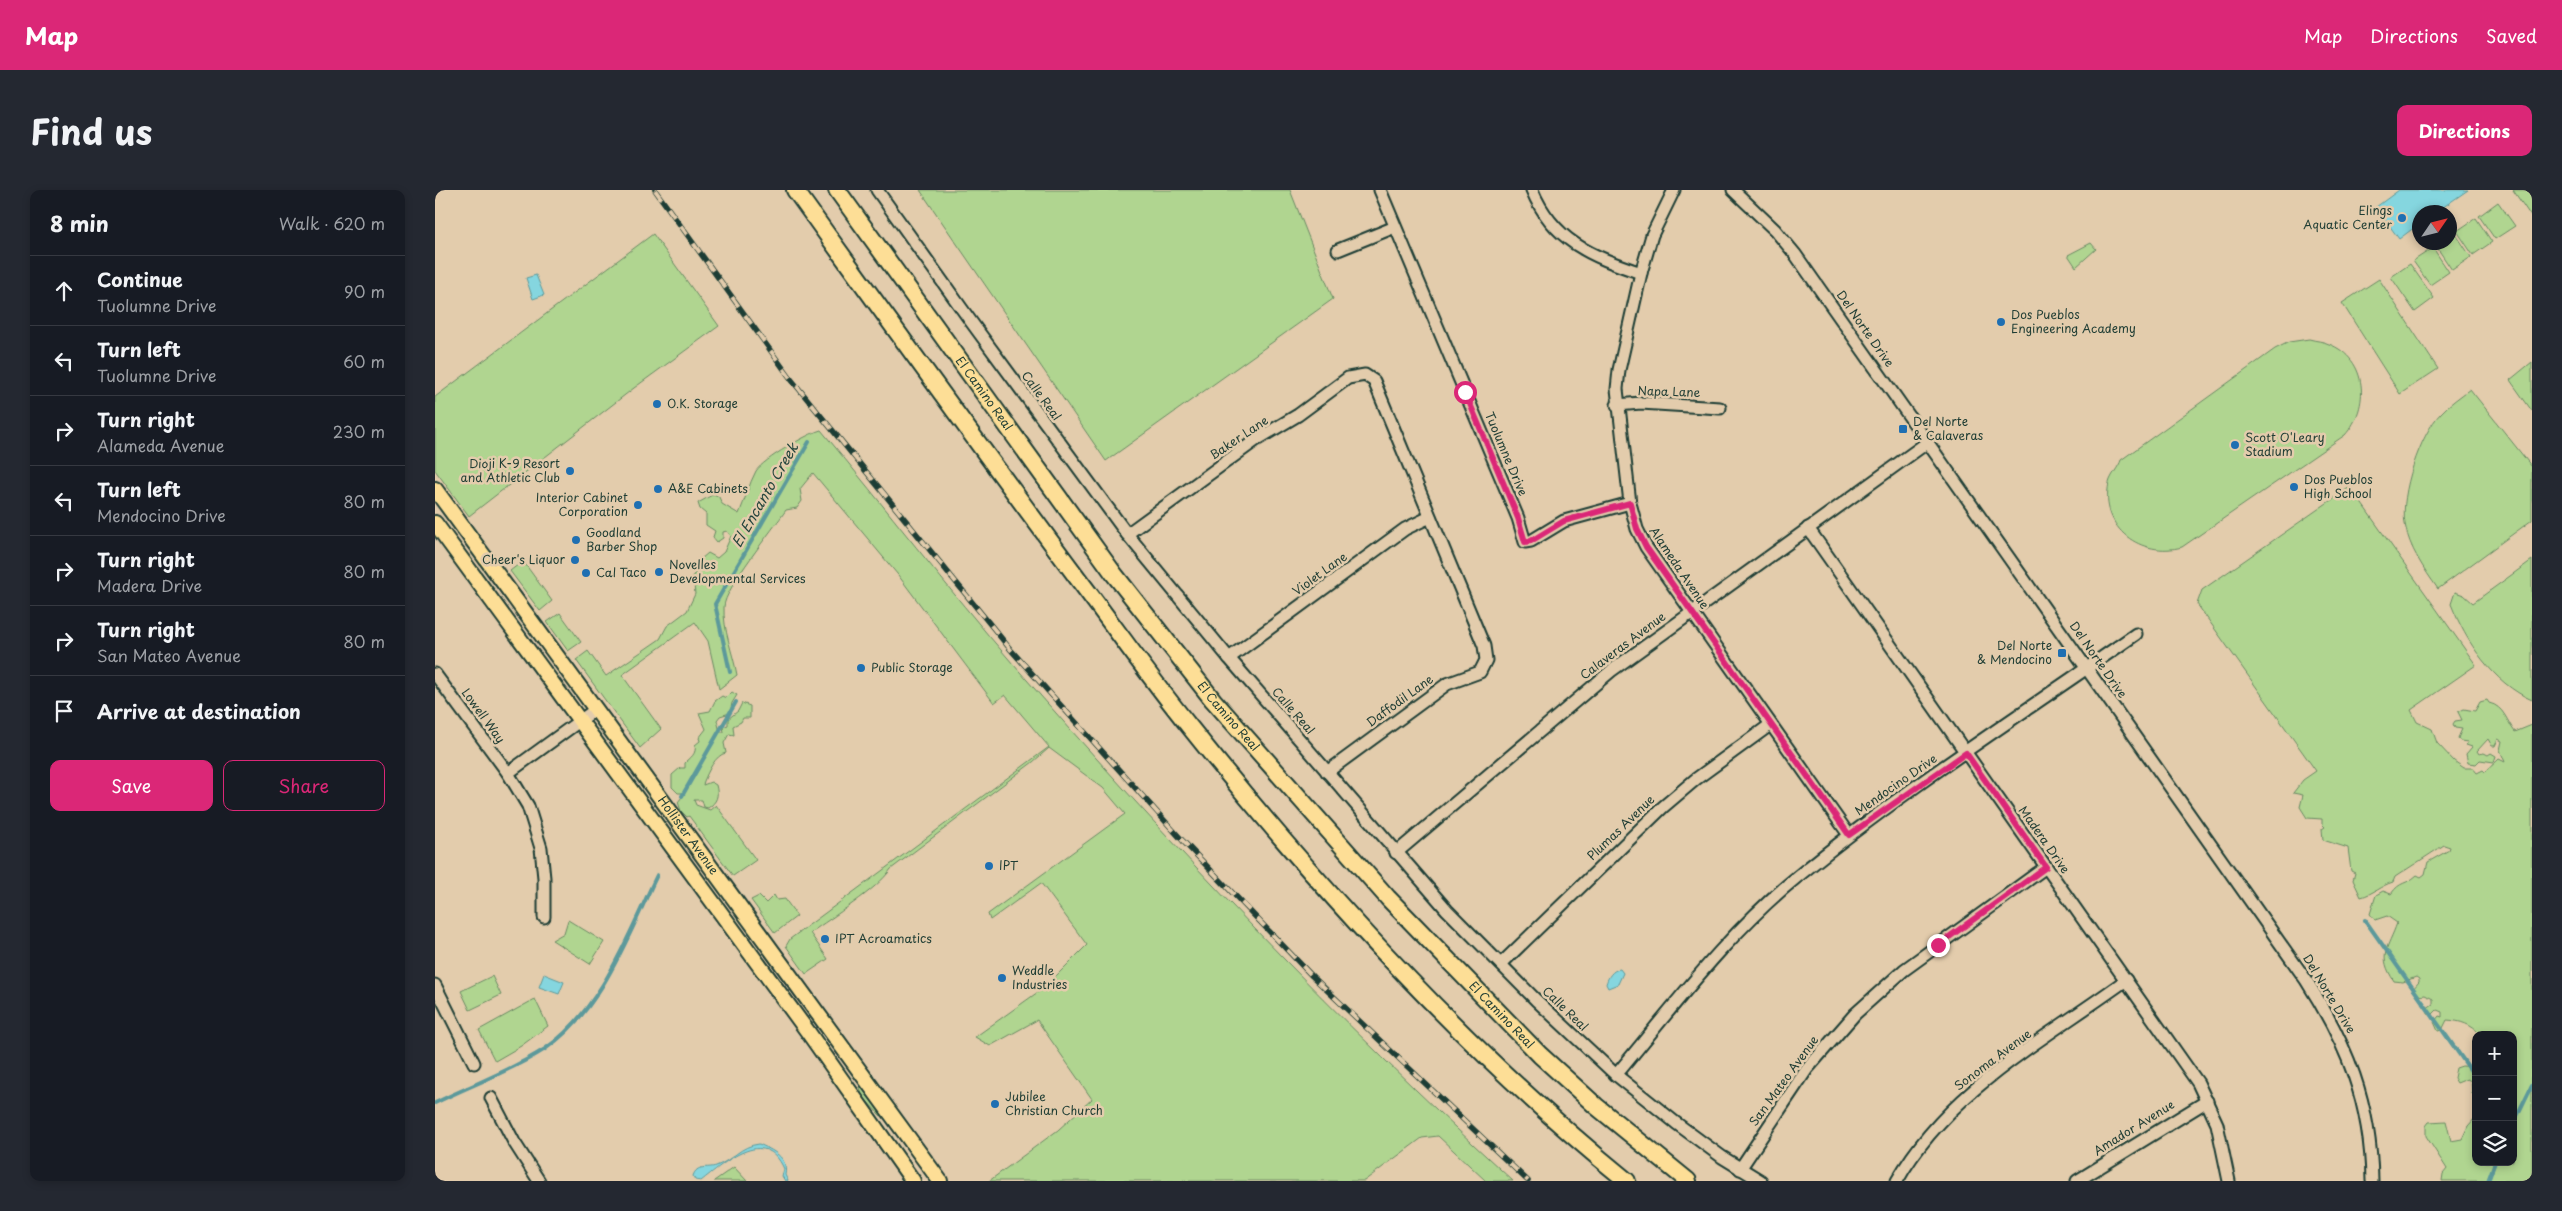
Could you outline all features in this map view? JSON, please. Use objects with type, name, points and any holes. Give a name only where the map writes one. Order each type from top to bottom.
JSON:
[{"type":"highway","points":[[795,190],[1003,479],[1194,732],[1353,917],[1511,1082],[1573,1137],[1627,1181]]},
{"type":"highway","name":"El Camino Real","points":[[837,190],[1097,551],[1213,700],[1388,898],[1539,1055],[1596,1106],[1688,1181]]},
{"type":"main road","name":"Hollister Avenue","points":[[435,489],[940,1181]]},
{"type":"main road","name":"Hollister Avenue","points":[[435,522],[813,1039],[913,1181]]},
{"type":"street","name":"Calle Real","points":[[877,190],[977,331],[1127,534],[1229,658],[1396,853],[1447,910],[1567,1031],[1616,1076],[1676,1123],[1740,1169],[1761,1181]]},
{"type":"street","name":"Tuolumne Drive","points":[[1380,190],[1518,518],[1525,542],[1531,541],[1564,521],[1630,503]]},
{"type":"street","points":[[1531,190],[1550,223],[1568,240],[1587,252],[1641,273]]},
{"type":"street","name":"Alameda Avenue","points":[[1674,190],[1653,234],[1641,273],[1619,370],[1617,405],[1630,503],[1643,541],[1770,725],[1849,835]]},
{"type":"street","name":"Del Norte Drive","points":[[1733,190],[1775,230],[1795,254],[2295,963],[2335,1027],[2355,1076],[2367,1119],[2372,1181]]},
{"type":"street","points":[[1338,250],[1395,227]]},
{"type":"street","name":"Baker Lane","points":[[1127,534],[1256,440],[1299,414],[1349,378],[1358,374],[1369,376],[1377,386],[1430,517]]},
{"type":"street","name":"Napa Lane","points":[[1617,405],[1641,404],[1720,408]]},
{"type":"street","name":"Calaveras Avenue","points":[[1396,853],[1611,670],[1928,442]]},
{"type":"street","name":"Violet Lane","points":[[1229,658],[1405,529],[1430,517]]},
{"type":"street","name":"Daffodil Lane","points":[[1327,772],[1447,684],[1473,676],[1484,667],[1486,660],[1484,646],[1430,517]]},
{"type":"street","name":"Madera Drive","points":[[1808,528],[2184,1062],[2207,1101],[2220,1134],[2229,1181]]},
{"type":"street","name":"Mendocino Drive","points":[[1616,1076],[1690,986],[1755,916],[1797,877],[1849,835],[2136,634]]},
{"type":"street","name":"Lowell Way","points":[[435,674],[509,773],[528,806],[538,834],[544,878],[544,917]]},
{"type":"street","points":[[509,773],[596,709]]},
{"type":"street","name":"Plumas Avenue","points":[[1501,964],[1663,807],[1696,779],[1770,725]]},
{"type":"street","name":"San Mateo Avenue","points":[[1740,1169],[1807,1069],[1855,1014],[1903,970],[2046,867]]},
{"type":"street","name":"Sonoma Avenue","points":[[1897,1181],[1910,1159],[1934,1130],[1969,1094],[1992,1075],[2126,980]]},
{"type":"street","points":[[435,985],[474,1063]]},
{"type":"street","points":[[491,1098],[514,1142],[539,1181]]},
{"type":"street","name":"Amador Avenue","points":[[2077,1181],[2207,1101]]},
{"type":"green space","points":[[920,190],[1290,190],[1333,299],[1106,461]]},
{"type":"green space","points":[[2513,190],[2532,190],[2532,218]]},
{"type":"green space","points":[[2498,202],[2515,226],[2495,239],[2479,216]]},
{"type":"green space","points":[[2476,218],[2492,242],[2473,255],[2457,231]]},
{"type":"green space","points":[[653,234],[719,326],[634,388],[469,516],[435,470],[435,397]]},
{"type":"green space","points":[[2457,236],[2471,257],[2452,270],[2439,250],[2457,250]]},
{"type":"green space","points":[[2091,243],[2096,249],[2076,267],[2068,255]]},
{"type":"green space","points":[[2430,250],[2434,250],[2449,272],[2430,285],[2413,261]]},
{"type":"green space","points":[[2410,264],[2434,298],[2415,312],[2391,277]]},
{"type":"green space","points":[[2379,279],[2438,369],[2400,394],[2342,303]]},
{"type":"green space","name":"Scott O'Leary Stadium","points":[[2309,339],[2327,343],[2342,351],[2358,372],[2361,385],[2359,411],[2345,435],[2182,547],[2152,548],[2139,544],[2127,536],[2117,526],[2111,514],[2108,499],[2110,480],[2121,460],[2275,349],[2289,342]]},
{"type":"green space","points":[[2532,362],[2532,411],[2510,380]]},
{"type":"green space","points":[[2470,389],[2532,467],[2532,520],[2438,589],[2422,566],[2407,533],[2404,512],[2406,497],[2413,466],[2433,423],[2448,406]]},
{"type":"green space","points":[[821,430],[988,635],[1133,799],[1319,994],[1447,1120],[1513,1181],[1486,1181],[1438,1136],[1422,1138],[1364,1181],[989,1181],[1058,1130],[1092,1099],[1037,1020],[990,1046],[975,1037],[1045,987],[1087,945],[1041,883],[990,920],[988,914],[1125,814],[1103,788],[1049,748],[891,869],[876,886],[810,933],[828,959],[806,974],[786,946],[790,939],[1049,747],[1005,695],[994,703],[898,575],[813,473],[800,489],[802,501],[797,508],[786,510],[740,573],[726,598],[724,607],[725,624],[737,675],[719,689],[708,641],[695,622],[622,675],[661,729],[640,748],[576,660],[588,651],[606,676],[660,639],[667,626],[687,611],[695,594],[693,575],[702,569],[701,559],[708,553],[717,558],[724,552],[731,536],[727,531],[723,532],[723,538],[717,542],[713,537],[715,531],[706,525],[706,514],[700,509],[698,503],[714,494],[719,497],[722,504],[739,514],[756,471],[786,447]]},
{"type":"green space","points":[[2350,487],[2476,665],[2411,710],[2417,722],[2432,729],[2437,743],[2454,761],[2464,768],[2473,768],[2477,773],[2483,770],[2485,772],[2499,759],[2505,762],[2500,750],[2502,741],[2498,739],[2495,746],[2492,746],[2488,739],[2477,751],[2479,754],[2484,753],[2488,755],[2491,753],[2496,756],[2494,762],[2480,760],[2476,764],[2468,763],[2466,754],[2472,747],[2466,745],[2468,742],[2460,741],[2458,738],[2462,729],[2455,728],[2453,724],[2455,721],[2462,720],[2458,712],[2464,709],[2475,711],[2480,702],[2487,700],[2502,711],[2515,732],[2532,725],[2532,1181],[2442,1181],[2443,1174],[2447,1169],[2426,1136],[2426,1126],[2429,1122],[2446,1121],[2451,1141],[2462,1139],[2472,1122],[2472,1166],[2517,1166],[2517,1031],[2476,1031],[2457,1021],[2447,1020],[2442,1030],[2438,1031],[2434,1022],[2439,1016],[2442,1017],[2442,1012],[2437,1010],[2432,1015],[2428,1014],[2427,1008],[2433,1004],[2433,999],[2425,995],[2419,996],[2412,990],[2419,982],[2419,979],[2416,977],[2403,982],[2394,981],[2386,965],[2386,952],[2397,923],[2387,916],[2375,920],[2370,914],[2376,895],[2383,891],[2391,894],[2400,885],[2417,875],[2421,877],[2425,874],[2428,862],[2449,850],[2450,847],[2444,845],[2395,877],[2393,882],[2361,897],[2353,880],[2355,873],[2351,871],[2348,848],[2323,840],[2322,829],[2325,827],[2322,824],[2322,819],[2307,818],[2300,807],[2303,795],[2293,793],[2303,780],[2316,771],[2197,604],[2202,590]]},
{"type":"green space","points":[[2532,560],[2532,700],[2518,693],[2493,672],[2473,647],[2451,604],[2455,592],[2464,595],[2473,603]]},
{"type":"green space","points":[[523,561],[552,601],[540,611],[510,571]]},
{"type":"green space","points":[[560,613],[581,642],[568,651],[547,622]]},
{"type":"green space","points":[[732,692],[737,695],[732,703],[730,713],[720,716],[717,720],[720,732],[724,732],[723,727],[728,725],[728,719],[738,711],[742,703],[750,706],[750,718],[743,718],[741,722],[733,726],[734,735],[729,734],[724,743],[726,753],[715,760],[704,781],[703,785],[711,782],[716,785],[717,796],[715,801],[708,808],[704,807],[702,800],[694,800],[696,805],[710,810],[716,805],[756,860],[733,876],[689,816],[687,817],[681,811],[678,802],[685,793],[678,793],[672,787],[672,775],[680,768],[685,768],[685,763],[694,753],[695,745],[700,741],[699,738],[706,729],[699,713],[710,711],[715,701],[722,696],[726,698]]},
{"type":"green space","points":[[774,895],[777,900],[785,899],[797,916],[775,933],[751,900],[759,896],[766,903]]},
{"type":"green space","points":[[568,920],[604,942],[590,964],[552,940],[564,933]]},
{"type":"green space","points":[[492,976],[501,995],[470,1010],[461,991]]},
{"type":"green space","points":[[535,999],[548,1026],[521,1046],[495,1061],[479,1030]]},
{"type":"green space","points":[[2462,1066],[2472,1067],[2472,1093],[2471,1081],[2467,1079],[2457,1083],[2454,1078],[2456,1068]]},
{"type":"green space","points":[[858,1079],[883,1115],[881,1116],[862,1096]]},
{"type":"green space","points":[[734,1167],[747,1181],[714,1181]]},
{"type":"water","name":"Elings Aquatic Center","points":[[2399,190],[2468,190],[2446,205],[2412,205],[2412,229],[2399,239],[2376,207]]},
{"type":"water","points":[[536,275],[544,295],[533,299],[526,278]]},
{"type":"water","points":[[1620,969],[1623,973],[1618,984],[1608,988],[1606,984],[1609,976]]},
{"type":"water","points":[[544,974],[564,982],[559,994],[539,987]]},
{"type":"water","points":[[759,1144],[782,1159],[788,1181],[785,1181],[782,1176],[784,1169],[776,1156],[766,1150],[755,1149],[732,1158],[701,1181],[695,1180],[693,1176],[700,1168],[716,1166],[747,1147]]},
{"type":"waterway","name":"El Encanto Creek","points":[[730,672],[715,604],[809,442]]},
{"type":"waterway","name":"El Encanto Creek","points":[[682,796],[736,702]]},
{"type":"waterway","name":"El Encanto Creek","points":[[435,1103],[519,1064],[545,1049],[565,1033],[598,993],[624,946],[657,875]]},
{"type":"waterway","points":[[2365,920],[2475,1076]]},
{"type":"waterway","points":[[2514,1121],[2532,1085]]},
{"type":"waterway","points":[[2488,1181],[2494,1166]]},
{"type":"railway","points":[[655,190],[791,379],[1011,650],[1183,841],[1312,976],[1528,1181]]},
{"type":"place","name":"Elings Aquatic Center","points":[[2402,218]]},
{"type":"place","name":"Dos Pueblos Engineering Academy","points":[[2001,322]]},
{"type":"place","name":"O.K. Storage","points":[[657,404]]},
{"type":"place","name":"Del Norte & Calaveras","points":[[1903,429]]},
{"type":"place","name":"Scott O'Leary Stadium","points":[[2235,445]]},
{"type":"place","name":"Dioji K-9 Resort and Athletic Club","points":[[570,471]]},
{"type":"place","name":"Dos Pueblos High School","points":[[2294,487]]},
{"type":"place","name":"A&E Cabinets","points":[[658,489]]},
{"type":"place","name":"Interior Cabinet Corporation","points":[[638,505]]},
{"type":"place","name":"Goodland Barber Shop","points":[[576,540]]},
{"type":"place","name":"Cheer's Liquor","points":[[575,560]]},
{"type":"place","name":"Novelles Developmental Services","points":[[659,572]]},
{"type":"place","name":"Cal Taco","points":[[586,573]]},
{"type":"place","name":"Del Norte & Mendocino","points":[[2062,653]]},
{"type":"place","name":"Public Storage","points":[[861,668]]},
{"type":"place","name":"IPT","points":[[989,866]]},
{"type":"place","name":"IPT Acroamatics","points":[[825,939]]},
{"type":"place","name":"Weddle Industries","points":[[1002,978]]},
{"type":"place","name":"Jubilee Christian Church","points":[[995,1104]]},
{"type":"route","points":[[1465,392],[1518,518],[1525,542],[1535,539],[1553,526],[1564,521],[1630,503],[1637,529],[1646,547],[1849,835],[1966,753],[2046,867],[1938,945]]}]
